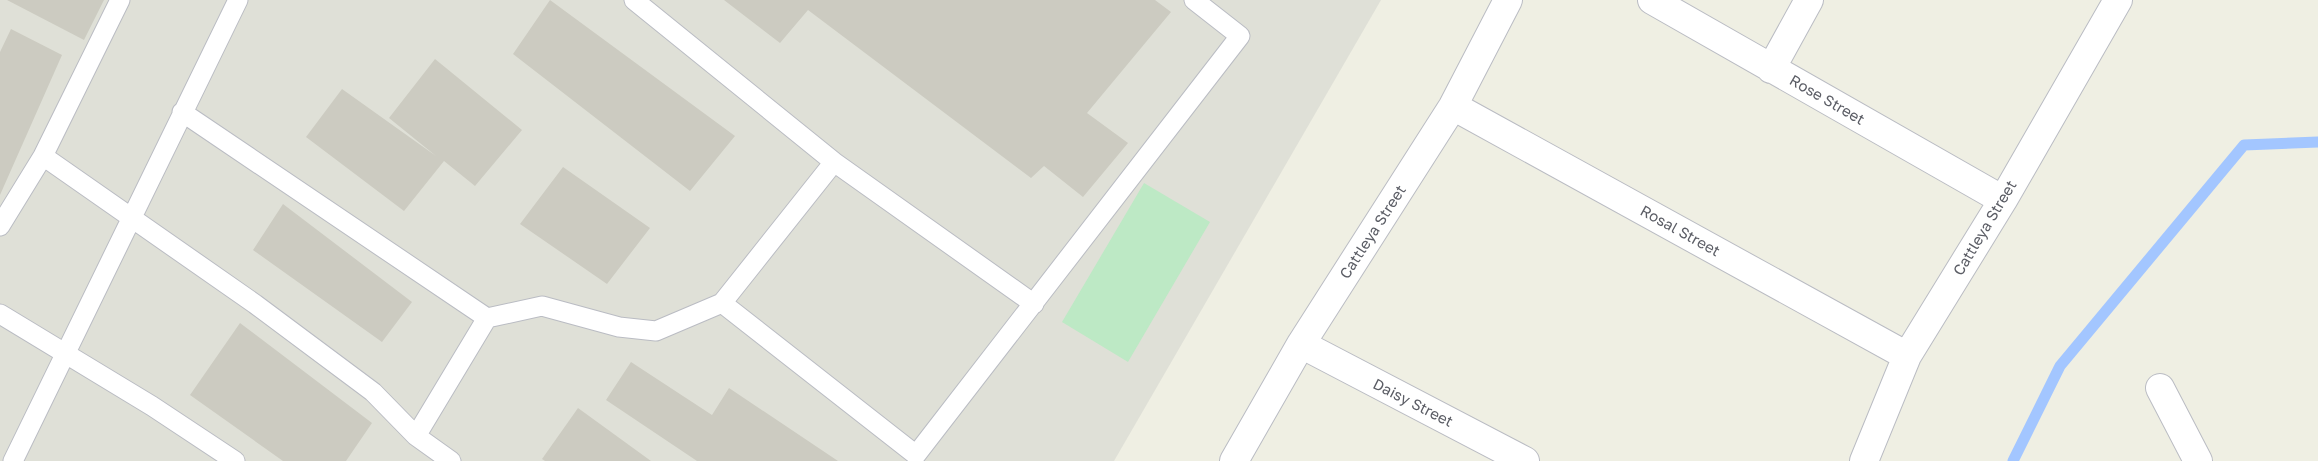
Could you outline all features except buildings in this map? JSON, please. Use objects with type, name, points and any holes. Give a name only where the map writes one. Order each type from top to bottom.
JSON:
[{"type":"street","name":"Cattleya Street","points":[[1234,461],[1301,344],[1453,106],[1508,0]]},
{"type":"street","name":"Rose Street","points":[[1652,0],[2003,200]]},
{"type":"street","points":[[1771,68],[1809,0]]},
{"type":"street","name":"Cattleya Street","points":[[1864,461],[1908,356],[2003,200],[2118,0]]},
{"type":"street","name":"Rosal Street","points":[[1453,106],[1908,356]]},
{"type":"street","name":"Daisy Street","points":[[1301,344],[1525,461]]},
{"type":"street","points":[[2160,388],[2198,461]]},
{"type":"lane","points":[[0,226],[43,156],[120,0]]},
{"type":"lane","points":[[13,461],[238,0]]},
{"type":"lane","points":[[634,0],[834,162],[1034,304]]},
{"type":"lane","points":[[722,303],[916,456],[1240,36],[1194,0]]},
{"type":"lane","points":[[182,112],[487,318],[542,306],[619,327],[656,331],[722,303],[834,162]]},
{"type":"lane","points":[[43,156],[255,304],[365,386],[416,436],[451,461]]},
{"type":"lane","points":[[0,314],[152,406],[235,461]]},
{"type":"lane","points":[[416,436],[487,318]]},
{"type":"shaded area","points":[[0,0],[1381,0],[1114,461],[0,461]]},
{"type":"green space","points":[[1144,183],[1210,222],[1128,362],[1062,322]]},
{"type":"waterway","points":[[2013,461],[2060,366],[2244,145],[2318,142]]}]
